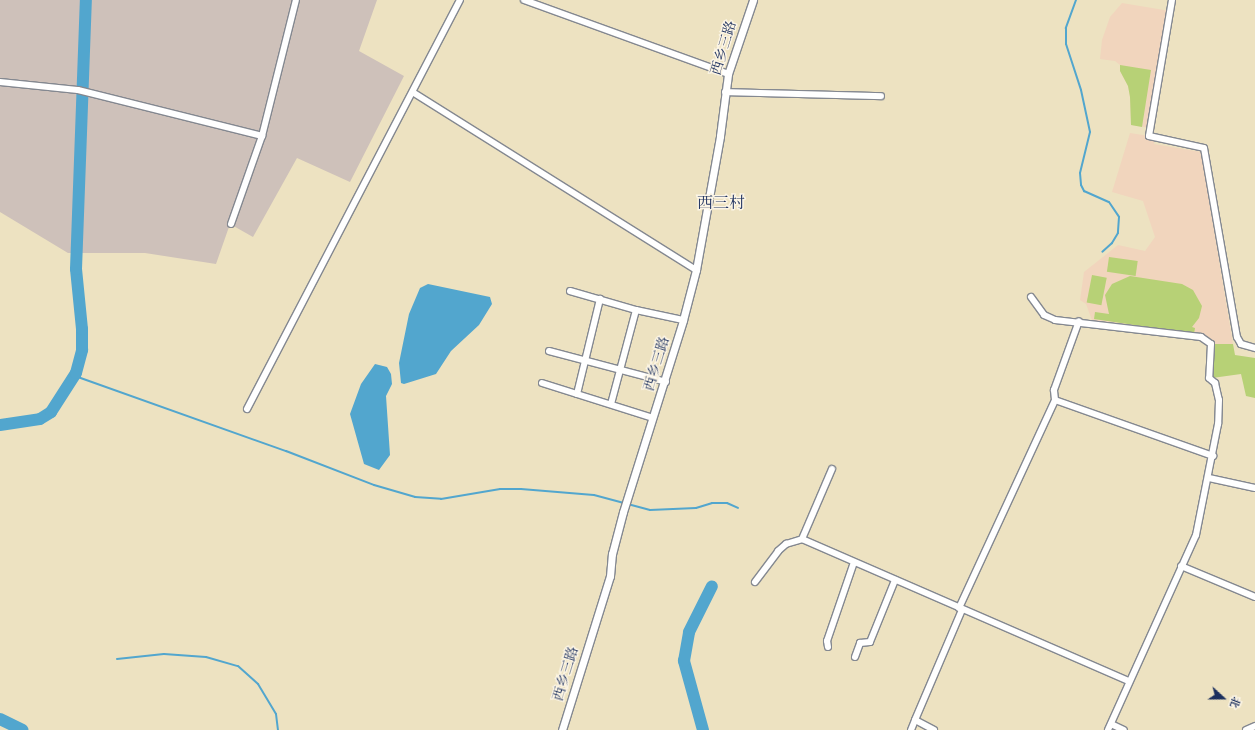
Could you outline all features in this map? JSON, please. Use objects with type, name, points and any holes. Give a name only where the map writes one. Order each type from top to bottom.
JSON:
[{"type":"street","points":[[230,224],[262,136],[296,0]]},
{"type":"street","points":[[248,409],[414,93],[460,0]]},
{"type":"street","points":[[524,0],[728,74]]},
{"type":"street","name":"西乡三路","points":[[562,730],[610,576],[612,554],[623,512],[633,486],[653,418],[666,382],[683,320],[696,270],[720,136],[728,74],[753,0]]},
{"type":"street","points":[[1172,0],[1149,136],[1204,148],[1237,337],[1241,344],[1255,348]]},
{"type":"street","points":[[0,82],[78,90],[98,94],[262,136]]},
{"type":"street","points":[[725,92],[881,96]]},
{"type":"street","points":[[414,93],[696,270]]},
{"type":"street","points":[[570,291],[636,310],[683,320]]},
{"type":"street","points":[[1031,297],[1044,315],[1056,320],[1201,337],[1210,344],[1209,378],[1215,383],[1219,400],[1209,478],[1196,535],[1128,681],[1109,727],[1124,730]]},
{"type":"street","points":[[577,394],[600,299]]},
{"type":"street","points":[[611,404],[636,310]]},
{"type":"street","points":[[911,730],[961,609],[1055,400],[1054,390],[1079,322]]},
{"type":"street","points":[[549,351],[666,382]]},
{"type":"street","points":[[542,383],[653,418]]},
{"type":"street","points":[[1055,400],[1212,456]]},
{"type":"street","points":[[802,539],[832,470]]},
{"type":"street","points":[[1209,478],[1255,488]]},
{"type":"street","points":[[755,582],[778,551],[786,544],[802,539],[1128,681]]},
{"type":"street","points":[[828,647],[827,641],[854,562]]},
{"type":"street","points":[[1181,566],[1255,597]]},
{"type":"street","points":[[855,657],[860,643],[870,642],[895,580]]},
{"type":"street","points":[[915,720],[934,730]]},
{"type":"street","points":[[1246,730],[1255,726]]},
{"type":"shaded area","points":[[0,0],[377,0],[359,51],[404,76],[350,182],[297,158],[253,237],[230,224],[216,264],[145,253],[68,253],[0,212]]},
{"type":"shaded area","points":[[1122,3],[1170,11],[1151,128],[1131,125],[1128,86],[1120,71],[1120,65],[1115,61],[1100,59],[1102,40],[1110,17]]},
{"type":"shaded area","points":[[1130,133],[1149,136],[1155,139],[1154,144],[1201,152],[1233,344],[1211,344],[1201,337],[1093,323],[1086,304],[1080,300],[1084,272],[1118,245],[1145,251],[1155,237],[1143,201],[1112,192]]},
{"type":"green space","points":[[1120,65],[1151,70],[1142,127],[1131,125],[1128,86],[1120,71]]},
{"type":"green space","points":[[1109,257],[1138,261],[1136,276],[1107,272]]},
{"type":"green space","points":[[1092,275],[1107,278],[1101,305],[1087,302]]},
{"type":"green space","points":[[1130,276],[1182,284],[1193,290],[1202,306],[1199,318],[1192,327],[1195,328],[1194,334],[1094,319],[1095,312],[1109,314],[1105,295],[1112,284]]},
{"type":"green space","points":[[1213,344],[1233,344],[1235,355],[1255,358],[1255,398],[1246,396],[1241,374],[1212,378]]},
{"type":"water","points":[[428,284],[490,297],[492,304],[479,325],[451,351],[436,374],[404,384],[401,383],[399,363],[409,314],[420,288]]},
{"type":"water","points":[[375,364],[387,367],[391,374],[392,384],[386,396],[390,455],[379,470],[364,464],[350,414],[361,384]]},
{"type":"waterway","points":[[0,425],[40,419],[51,412],[76,373],[82,350],[82,329],[76,269],[86,0]]},
{"type":"waterway","points":[[1076,0],[1066,28],[1066,44],[1081,90],[1090,132],[1080,173],[1081,185],[1084,191],[1109,202],[1119,217],[1118,233],[1112,243],[1102,252]]},
{"type":"waterway","points":[[75,376],[286,451],[374,485],[415,497],[441,499],[500,489],[521,489],[594,495],[650,510],[696,508],[712,503],[727,503],[738,508]]},
{"type":"waterway","points":[[703,730],[684,661],[689,632],[712,586]]},
{"type":"waterway","points":[[117,659],[164,654],[206,657],[238,666],[258,684],[276,714],[278,730]]},
{"type":"waterway","points":[[0,719],[23,730]]},
{"type":"district","name":"西三村","points":[[721,203]]}]
